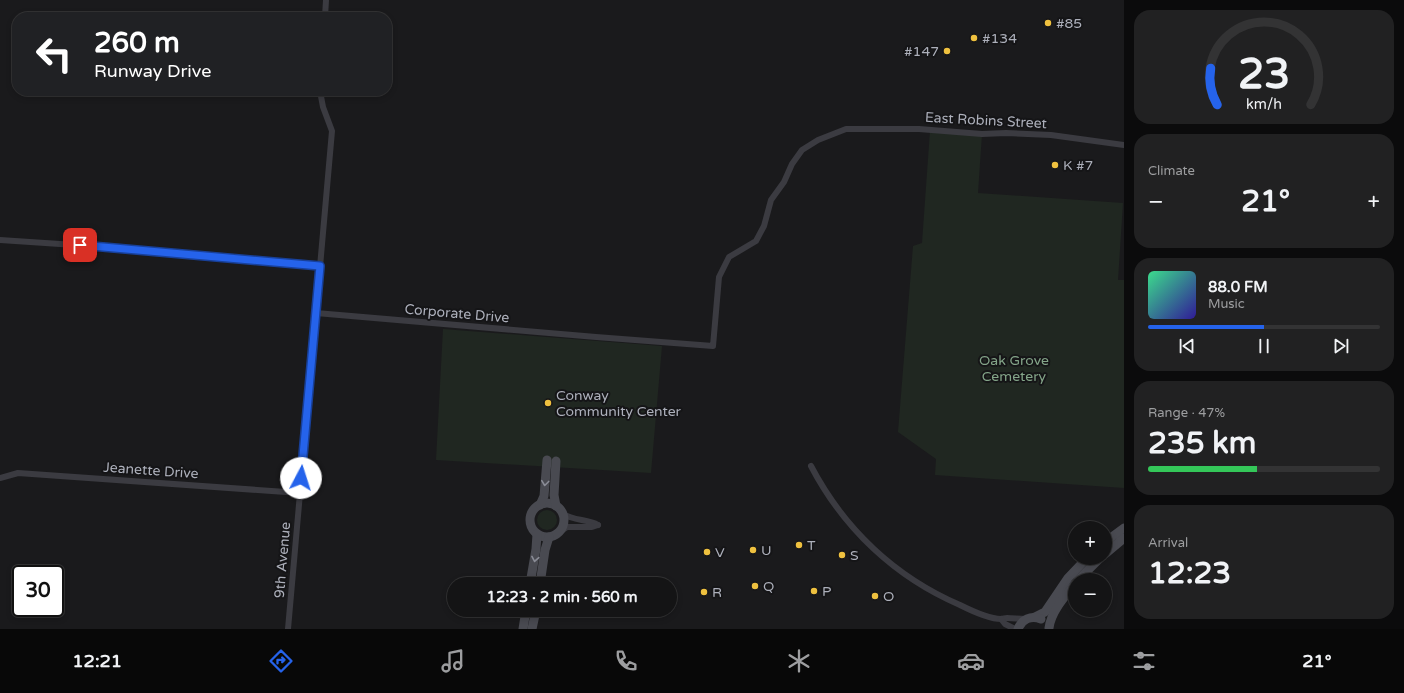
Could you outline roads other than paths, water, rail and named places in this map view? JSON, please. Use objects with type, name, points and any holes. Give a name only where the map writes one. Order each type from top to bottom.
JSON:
[{"type":"street","points":[[325,12],[326,0]]},
{"type":"street","name":"9th Avenue","points":[[288,629],[332,131],[323,107],[321,96]]},
{"type":"street","name":"East Robins Street","points":[[846,129],[919,129],[982,134],[1006,133],[1051,135],[1124,145]]},
{"type":"street","name":"Corporate Drive","points":[[316,313],[713,346],[719,277],[729,257],[756,241],[764,226],[771,200],[784,182],[792,164],[802,150],[818,140],[846,129]]},
{"type":"street","points":[[0,240],[105,247],[320,266]]},
{"type":"street","points":[[540,505],[551,504],[556,506],[568,518],[592,522],[598,525],[592,527],[567,527],[549,537],[544,537],[537,534],[531,527],[530,517],[532,512],[540,505],[544,496],[552,460],[556,506]]},
{"type":"street","points":[[811,466],[824,491],[847,521],[876,551],[922,586],[975,612],[1001,619],[1025,619],[1035,617],[1045,612],[1064,584],[1081,565]]},
{"type":"street","name":"Jeanette Drive","points":[[0,478],[18,473],[300,493]]},
{"type":"street","points":[[558,533],[563,524],[563,514]]},
{"type":"street","points":[[1112,537],[1124,528]]},
{"type":"street","points":[[531,577],[537,534]]},
{"type":"street","points":[[541,577],[549,537]]},
{"type":"street","points":[[1112,548],[1124,538]]},
{"type":"street","points":[[1085,573],[1093,565]]},
{"type":"street","points":[[1049,628],[1054,611],[1068,593]]},
{"type":"street","points":[[523,629],[525,617]]},
{"type":"street","points":[[532,629],[535,617]]},
{"type":"street","points":[[1035,617],[1045,622],[1049,628]]},
{"type":"street","points":[[1001,619],[1005,624],[1015,629]]},
{"type":"street","points":[[1018,629],[1020,624],[1025,619]]},
{"type":"place","name":"#85","points":[[1048,23]]},
{"type":"place","name":"#134","points":[[974,38]]},
{"type":"place","name":"#147","points":[[947,51]]},
{"type":"place","name":"K #7","points":[[1055,165]]},
{"type":"place","name":"Conway Community Center","points":[[548,403]]},
{"type":"place","name":"T","points":[[799,545]]},
{"type":"place","name":"U","points":[[753,550]]},
{"type":"place","name":"V","points":[[707,552]]},
{"type":"place","name":"S","points":[[842,555]]},
{"type":"place","name":"Q","points":[[755,586]]},
{"type":"place","name":"P","points":[[814,591]]},
{"type":"place","name":"R","points":[[704,592]]},
{"type":"place","name":"O","points":[[875,596]]},
{"type":"park label","name":"Oak Grove Cemetery","points":[[1014,368]]}]
